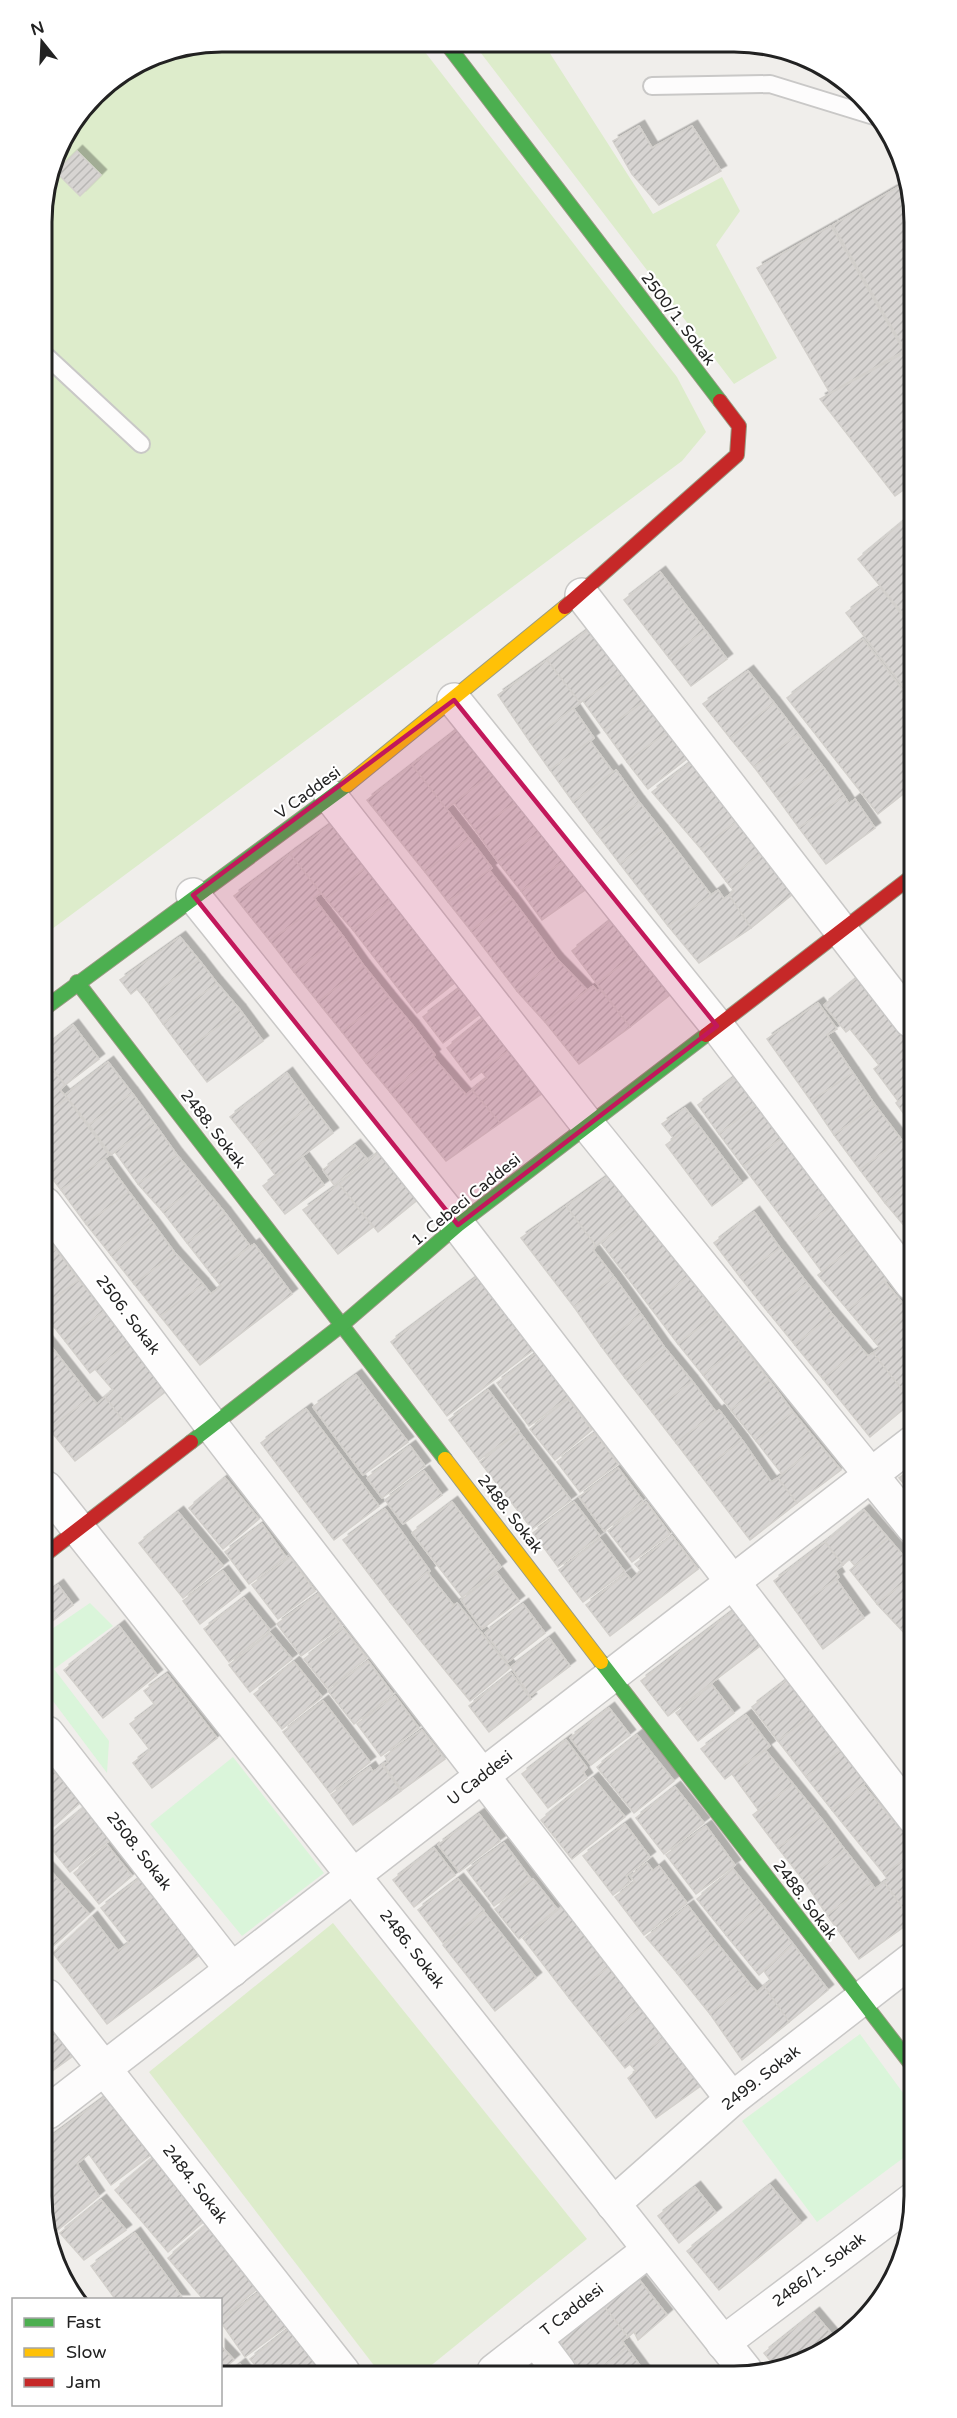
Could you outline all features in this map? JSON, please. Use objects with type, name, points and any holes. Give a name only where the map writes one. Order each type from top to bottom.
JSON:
[{"type":"street","name":"2500/1. Sokak","points":[[454,53],[739,426],[737,455],[582,595]]},
{"type":"street","name":"V Caddesi","points":[[53,1002],[194,895],[332,797],[582,595]]},
{"type":"street","points":[[582,595],[904,1012]]},
{"type":"street","points":[[454,700],[717,1026],[904,1273]]},
{"type":"street","points":[[332,797],[587,1124],[904,1516]]},
{"type":"street","name":"1. Cebeci Caddesi","points":[[53,1549],[343,1324],[459,1225],[587,1124],[791,972],[841,929],[904,882]]},
{"type":"street","points":[[194,895],[459,1225],[904,1805]]},
{"type":"street","name":"2488. Sokak","points":[[78,982],[904,2055]]},
{"type":"street","name":"2506. Sokak","points":[[53,1215],[481,1777],[732,2099]]},
{"type":"street","name":"U Caddesi","points":[[53,2108],[904,1449]]},
{"type":"street","name":"2486. Sokak","points":[[53,1497],[741,2365]]},
{"type":"street","name":"2508. Sokak","points":[[53,1741],[232,1970]]},
{"type":"street","name":"2499. Sokak","points":[[613,2204],[732,2099],[904,1966]]},
{"type":"street","name":"2484. Sokak","points":[[53,2004],[338,2366]]},
{"type":"street","name":"2486/1. Sokak","points":[[723,2343],[904,2206]]},
{"type":"street","name":"T Caddesi","points":[[500,2366],[649,2250]]},
{"type":"street","points":[[535,2339],[555,2366]]},
{"type":"lane","points":[[652,86],[770,84],[864,113]]},
{"type":"lane","points":[[53,362],[141,444]]},
{"type":"highlighted area","points":[[454,700],[717,1026],[458,1225],[193,895]]},
{"type":"green space","points":[[212,53],[426,53],[677,377],[706,432],[682,461],[53,928],[53,212],[58,179],[75,138],[102,102],[128,81],[158,65],[179,58]]},
{"type":"green space","points":[[481,53],[550,53],[653,214],[722,177],[740,211],[716,245],[777,358],[734,384]]},
{"type":"green space","points":[[90,1603],[113,1626],[54,1669],[109,1741],[107,1773],[53,1701],[53,1628]]},
{"type":"green space","points":[[233,1757],[324,1873],[242,1936],[150,1824]]},
{"type":"green space","points":[[333,1923],[587,2239],[430,2366],[374,2366],[149,2072]]},
{"type":"green space","points":[[860,2034],[904,2094],[904,2157],[817,2222],[742,2121]]},
{"type":"building","points":[[639,126],[652,148],[692,126],[721,171],[659,205],[632,174],[613,141]]},
{"type":"building","points":[[77,151],[101,175],[80,196],[59,175],[62,166]]},
{"type":"building","points":[[900,186],[904,223],[904,348],[833,225]]},
{"type":"building","points":[[831,226],[904,351],[830,393],[757,268]]},
{"type":"building","points":[[904,353],[904,489],[895,496],[820,399]]},
{"type":"building","points":[[904,521],[904,615],[858,559]]},
{"type":"building","points":[[660,572],[705,630],[669,658],[624,600]]},
{"type":"building","points":[[880,587],[904,617],[904,687],[846,613]]},
{"type":"building","points":[[596,624],[629,668],[580,703],[547,660]]},
{"type":"building","points":[[705,630],[727,659],[691,686],[669,658]]},
{"type":"building","points":[[863,639],[904,691],[904,794],[878,814],[787,698]]},
{"type":"building","points":[[547,660],[580,703],[530,742],[498,695]]},
{"type":"building","points":[[629,668],[649,697],[604,730],[583,701]]},
{"type":"building","points":[[748,671],[774,703],[730,738],[703,704]]},
{"type":"building","points":[[645,701],[667,732],[627,762],[604,730]]},
{"type":"building","points":[[774,703],[798,734],[754,767],[730,738]]},
{"type":"building","points":[[573,708],[594,738],[550,770],[530,742]]},
{"type":"building","points":[[462,726],[496,770],[446,809],[412,765]]},
{"type":"building","points":[[667,732],[688,758],[648,789],[627,762]]},
{"type":"building","points":[[798,734],[823,767],[778,799],[754,767]]},
{"type":"building","points":[[590,741],[613,772],[573,802],[550,770]]},
{"type":"building","points":[[694,760],[740,819],[701,849],[652,792]]},
{"type":"building","points":[[412,765],[469,838],[425,872],[367,800]]},
{"type":"building","points":[[823,767],[844,796],[799,828],[778,799]]},
{"type":"building","points":[[496,770],[520,799],[476,831],[454,803]]},
{"type":"building","points":[[616,770],[639,802],[597,834],[573,802]]},
{"type":"building","points":[[844,796],[849,804],[855,799],[875,828],[826,864],[799,828]]},
{"type":"building","points":[[520,799],[542,830],[498,862],[476,831]]},
{"type":"building","points":[[639,802],[662,831],[620,864],[597,834]]},
{"type":"building","points":[[740,819],[764,851],[726,881],[701,849]]},
{"type":"building","points":[[334,822],[368,866],[326,899],[290,854]]},
{"type":"building","points":[[542,830],[565,860],[521,891],[498,862]]},
{"type":"building","points":[[662,831],[711,895],[668,926],[620,864]]},
{"type":"building","points":[[469,838],[492,868],[448,902],[425,872]]},
{"type":"building","points":[[764,851],[794,893],[751,928],[729,895],[734,891],[726,881]]},
{"type":"building","points":[[290,854],[321,893],[314,898],[319,905],[270,941],[234,896]]},
{"type":"building","points":[[565,860],[585,890],[542,920],[521,891]]},
{"type":"building","points":[[368,866],[393,898],[353,930],[326,899]]},
{"type":"building","points":[[489,870],[512,899],[471,931],[448,902]]},
{"type":"building","points":[[718,890],[724,899],[729,895],[751,928],[699,963],[668,926]]},
{"type":"building","points":[[393,898],[457,981],[417,1013],[353,930]]},
{"type":"building","points":[[512,899],[557,959],[517,991],[471,931]]},
{"type":"building","points":[[319,905],[342,935],[294,972],[270,941]]},
{"type":"building","points":[[611,920],[636,953],[597,984],[572,951]]},
{"type":"building","points":[[342,935],[364,966],[318,1002],[294,972]]},
{"type":"building","points":[[180,937],[199,960],[146,1000],[137,989],[131,994],[120,980]]},
{"type":"building","points":[[636,953],[670,995],[630,1027],[597,984]]},
{"type":"building","points":[[557,959],[587,990],[545,1022],[517,991]]},
{"type":"building","points":[[199,960],[217,983],[163,1024],[146,1000]]},
{"type":"building","points":[[364,966],[388,996],[342,1032],[318,1002]]},
{"type":"building","points":[[867,970],[904,1018],[904,1096],[898,1101],[874,1069],[879,1065],[850,1029],[846,1032],[824,1005]]},
{"type":"building","points":[[217,983],[240,1010],[184,1052],[163,1024]]},
{"type":"building","points":[[464,985],[484,1011],[443,1043],[423,1017]]},
{"type":"building","points":[[593,986],[597,991],[600,989],[630,1027],[579,1064],[545,1022]]},
{"type":"building","points":[[388,996],[413,1026],[366,1063],[342,1032]]},
{"type":"building","points":[[818,1003],[837,1029],[827,1035],[853,1073],[811,1101],[767,1039]]},
{"type":"building","points":[[240,1010],[263,1041],[207,1082],[184,1052]]},
{"type":"building","points":[[489,1014],[516,1045],[471,1080],[447,1048]]},
{"type":"building","points":[[73,1025],[99,1059],[65,1085],[53,1069],[53,1041]]},
{"type":"building","points":[[413,1026],[435,1055],[390,1092],[366,1063]]},
{"type":"building","points":[[516,1045],[550,1088],[500,1123],[472,1090],[487,1078],[481,1071]]},
{"type":"building","points":[[433,1057],[466,1095],[472,1090],[500,1123],[446,1161],[390,1092]]},
{"type":"building","points":[[108,1062],[132,1093],[89,1125],[65,1095]]},
{"type":"building","points":[[53,1069],[65,1085],[60,1090],[67,1098],[53,1109]]},
{"type":"building","points":[[741,1072],[762,1101],[719,1134],[698,1105]]},
{"type":"building","points":[[287,1073],[311,1105],[255,1148],[230,1117]]},
{"type":"building","points":[[853,1073],[875,1105],[834,1135],[811,1101]]},
{"type":"building","points":[[132,1093],[154,1123],[111,1155],[89,1125]]},
{"type":"building","points":[[904,1097],[904,1114],[896,1103]]},
{"type":"building","points":[[67,1098],[109,1155],[61,1190],[53,1180],[53,1109]]},
{"type":"building","points":[[762,1101],[786,1135],[743,1166],[719,1134]]},
{"type":"building","points":[[311,1105],[333,1133],[276,1176],[255,1148]]},
{"type":"building","points":[[875,1105],[901,1139],[860,1170],[834,1135]]},
{"type":"building","points":[[685,1108],[696,1122],[674,1139],[662,1124]]},
{"type":"building","points":[[696,1122],[742,1183],[712,1206],[666,1145]]},
{"type":"building","points":[[154,1123],[177,1155],[138,1184],[115,1152]]},
{"type":"building","points":[[786,1135],[834,1204],[794,1234],[743,1166]]},
{"type":"building","points":[[901,1139],[904,1143],[904,1189],[885,1203],[860,1170]]},
{"type":"building","points":[[355,1145],[367,1159],[334,1185],[323,1170]]},
{"type":"building","points":[[387,1146],[425,1194],[378,1232],[339,1184]]},
{"type":"building","points":[[177,1155],[200,1183],[163,1212],[138,1184]]},
{"type":"building","points":[[302,1156],[324,1185],[285,1214],[263,1186]]},
{"type":"building","points":[[104,1158],[129,1192],[86,1224],[61,1190]]},
{"type":"building","points":[[611,1174],[640,1212],[596,1246],[566,1206]]},
{"type":"building","points":[[200,1183],[225,1213],[187,1243],[163,1212]]},
{"type":"building","points":[[339,1184],[373,1227],[338,1254],[303,1210]]},
{"type":"building","points":[[904,1189],[904,1226],[885,1203]]},
{"type":"building","points":[[129,1192],[152,1222],[111,1255],[86,1224]]},
{"type":"building","points":[[834,1204],[861,1241],[822,1272],[794,1234]]},
{"type":"building","points":[[566,1206],[596,1246],[593,1250],[614,1277],[574,1307],[521,1238]]},
{"type":"building","points":[[640,1212],[688,1276],[650,1307],[601,1243]]},
{"type":"building","points":[[754,1212],[780,1248],[740,1277],[714,1243]]},
{"type":"building","points":[[225,1213],[250,1246],[212,1275],[187,1243]]},
{"type":"building","points":[[152,1222],[175,1253],[134,1284],[111,1255]]},
{"type":"building","points":[[861,1241],[890,1278],[848,1310],[818,1275]]},
{"type":"building","points":[[254,1244],[292,1294],[200,1365],[160,1316],[203,1284],[211,1294],[221,1286],[212,1275]]},
{"type":"building","points":[[780,1248],[807,1283],[768,1312],[740,1277]]},
{"type":"building","points":[[56,1249],[79,1280],[53,1299],[53,1251]]},
{"type":"building","points":[[175,1253],[203,1284],[160,1316],[134,1284]]},
{"type":"building","points":[[481,1274],[537,1347],[447,1416],[391,1342]]},
{"type":"building","points":[[688,1276],[717,1314],[678,1344],[650,1307]]},
{"type":"building","points":[[614,1277],[641,1314],[601,1346],[574,1307]]},
{"type":"building","points":[[79,1280],[104,1311],[65,1341],[53,1326],[53,1299]]},
{"type":"building","points":[[884,1281],[904,1305],[904,1317],[874,1341],[848,1310]]},
{"type":"building","points":[[807,1283],[832,1314],[795,1345],[768,1312]]},
{"type":"building","points":[[104,1311],[129,1343],[90,1373],[65,1341]]},
{"type":"building","points":[[641,1314],[665,1348],[625,1378],[601,1346]]},
{"type":"building","points":[[717,1314],[741,1344],[703,1375],[678,1344]]},
{"type":"building","points":[[832,1314],[861,1348],[823,1379],[795,1345]]},
{"type":"building","points":[[904,1317],[904,1392],[873,1353],[880,1348],[874,1341]]},
{"type":"building","points":[[129,1343],[168,1390],[125,1423],[105,1397],[113,1390],[95,1369]]},
{"type":"building","points":[[741,1344],[769,1380],[731,1410],[703,1375]]},
{"type":"building","points":[[665,1348],[692,1381],[652,1412],[625,1378]]},
{"type":"building","points":[[861,1348],[868,1356],[873,1353],[904,1392],[904,1409],[870,1437],[823,1379]]},
{"type":"building","points":[[53,1349],[91,1397],[53,1426]]},
{"type":"building","points":[[539,1351],[570,1396],[529,1426],[497,1383]]},
{"type":"building","points":[[356,1375],[408,1442],[363,1475],[313,1407]]},
{"type":"building","points":[[769,1380],[793,1412],[756,1441],[731,1410]]},
{"type":"building","points":[[692,1381],[716,1412],[676,1443],[652,1412]]},
{"type":"building","points":[[488,1390],[519,1431],[479,1460],[449,1420]]},
{"type":"building","points":[[91,1397],[97,1404],[105,1397],[125,1423],[75,1461],[53,1434],[53,1426]]},
{"type":"building","points":[[568,1399],[592,1430],[555,1460],[530,1429]]},
{"type":"building","points":[[306,1409],[379,1506],[334,1540],[261,1443]]},
{"type":"building","points":[[719,1410],[742,1440],[699,1473],[676,1443]]},
{"type":"building","points":[[793,1412],[819,1444],[782,1474],[756,1441]]},
{"type":"building","points":[[519,1432],[571,1500],[532,1529],[480,1462]]},
{"type":"building","points":[[595,1433],[618,1464],[580,1492],[557,1462]]},
{"type":"building","points":[[742,1440],[771,1482],[778,1478],[797,1503],[750,1540],[699,1473]]},
{"type":"building","points":[[819,1444],[841,1470],[797,1503],[778,1478]]},
{"type":"building","points":[[410,1446],[425,1466],[382,1498],[367,1478]]},
{"type":"building","points":[[618,1468],[643,1501],[604,1531],[579,1497]]},
{"type":"building","points":[[424,1471],[442,1495],[403,1524],[385,1500]]},
{"type":"building","points":[[904,1474],[904,1484],[899,1478]]},
{"type":"building","points":[[225,1478],[259,1519],[223,1549],[189,1508]]},
{"type":"building","points":[[452,1502],[501,1567],[462,1597],[412,1533]]},
{"type":"building","points":[[574,1502],[600,1536],[558,1567],[533,1533]]},
{"type":"building","points":[[646,1502],[670,1534],[632,1562],[608,1531]]},
{"type":"building","points":[[385,1509],[430,1571],[390,1602],[343,1540]]},
{"type":"building","points":[[864,1510],[888,1538],[855,1566],[849,1559],[843,1565],[825,1542]]},
{"type":"building","points":[[178,1512],[223,1566],[183,1598],[139,1543]]},
{"type":"building","points":[[262,1524],[286,1557],[249,1584],[225,1552]]},
{"type":"building","points":[[672,1536],[698,1569],[610,1636],[586,1605],[626,1574],[631,1580],[641,1571],[635,1564]]},
{"type":"building","points":[[888,1538],[904,1557],[904,1582],[877,1604],[850,1570]]},
{"type":"building","points":[[600,1539],[625,1572],[583,1602],[559,1570]]},
{"type":"building","points":[[825,1542],[843,1565],[835,1571],[839,1577],[795,1610],[774,1581]]},
{"type":"building","points":[[290,1557],[315,1591],[278,1619],[252,1585]]},
{"type":"building","points":[[223,1571],[240,1593],[200,1624],[183,1601]]},
{"type":"building","points":[[427,1572],[454,1606],[417,1636],[390,1602]]},
{"type":"building","points":[[497,1573],[519,1601],[482,1629],[461,1600]]},
{"type":"building","points":[[836,1579],[864,1618],[823,1649],[795,1610]]},
{"type":"building","points":[[904,1582],[904,1633],[877,1604]]},
{"type":"building","points":[[58,1585],[73,1605],[53,1621],[53,1589]]},
{"type":"building","points":[[318,1594],[342,1626],[301,1656],[277,1624]]},
{"type":"building","points":[[244,1598],[270,1630],[229,1662],[204,1629]]},
{"type":"building","points":[[457,1603],[510,1668],[470,1701],[417,1636]]},
{"type":"building","points":[[523,1604],[545,1633],[508,1662],[485,1633]]},
{"type":"building","points":[[737,1608],[764,1643],[668,1716],[641,1681]]},
{"type":"building","points":[[119,1626],[157,1675],[103,1718],[64,1670]]},
{"type":"building","points":[[343,1628],[367,1658],[328,1689],[304,1659]]},
{"type":"building","points":[[270,1633],[292,1659],[250,1692],[229,1665]]},
{"type":"building","points":[[549,1638],[570,1666],[530,1696],[511,1667]]},
{"type":"building","points":[[368,1661],[393,1694],[354,1724],[328,1691]]},
{"type":"building","points":[[294,1662],[322,1697],[282,1729],[254,1694]]},
{"type":"building","points":[[511,1673],[531,1699],[489,1732],[469,1706]]},
{"type":"building","points":[[167,1674],[217,1738],[152,1788],[133,1763],[150,1750],[130,1724],[155,1705],[144,1691]]},
{"type":"building","points":[[793,1675],[819,1709],[778,1741],[752,1707]]},
{"type":"building","points":[[712,1685],[734,1713],[698,1741],[676,1713]]},
{"type":"building","points":[[395,1696],[419,1728],[381,1756],[357,1724]]},
{"type":"building","points":[[323,1701],[370,1762],[330,1793],[283,1732]]},
{"type":"building","points":[[609,1708],[630,1735],[591,1765],[570,1738]]},
{"type":"building","points":[[819,1709],[847,1746],[806,1777],[778,1741]]},
{"type":"building","points":[[746,1715],[770,1746],[725,1779],[701,1749]]},
{"type":"building","points":[[422,1730],[445,1759],[402,1790],[383,1764],[388,1762],[385,1756]]},
{"type":"building","points":[[637,1735],[674,1781],[634,1813],[597,1767]]},
{"type":"building","points":[[566,1740],[587,1768],[583,1772],[587,1778],[548,1808],[522,1774]]},
{"type":"building","points":[[847,1746],[872,1778],[832,1810],[806,1777]]},
{"type":"building","points":[[765,1750],[793,1784],[759,1811],[732,1774]]},
{"type":"building","points":[[382,1765],[401,1791],[353,1825],[331,1795],[370,1767],[373,1772]]},
{"type":"building","points":[[53,1770],[81,1802],[53,1827]]},
{"type":"building","points":[[593,1778],[625,1817],[572,1859],[541,1820]]},
{"type":"building","points":[[793,1784],[820,1817],[778,1848],[753,1815]]},
{"type":"building","points":[[863,1785],[904,1833],[904,1860],[884,1874],[832,1810]]},
{"type":"building","points":[[675,1787],[704,1823],[664,1854],[636,1818]]},
{"type":"building","points":[[85,1807],[111,1839],[70,1872],[53,1851],[53,1833]]},
{"type":"building","points":[[479,1814],[500,1841],[459,1872],[438,1845]]},
{"type":"building","points":[[820,1817],[845,1850],[804,1881],[778,1848]]},
{"type":"building","points":[[625,1824],[650,1857],[626,1876],[630,1882],[613,1895],[583,1856]]},
{"type":"building","points":[[706,1826],[735,1865],[696,1894],[666,1855]]},
{"type":"building","points":[[504,1843],[531,1879],[494,1906],[467,1870]]},
{"type":"building","points":[[107,1845],[132,1876],[99,1904],[74,1873]]},
{"type":"building","points":[[434,1848],[455,1875],[414,1907],[393,1880]]},
{"type":"building","points":[[845,1850],[871,1883],[827,1915],[804,1881]]},
{"type":"building","points":[[904,1860],[904,1910],[884,1882],[888,1880],[884,1874]]},
{"type":"building","points":[[647,1863],[653,1871],[659,1866],[687,1903],[644,1935],[615,1897],[635,1882],[630,1876]]},
{"type":"building","points":[[733,1869],[762,1905],[726,1935],[697,1899]]},
{"type":"building","points":[[53,1874],[89,1914],[53,1946]]},
{"type":"building","points":[[140,1878],[202,1953],[107,2024],[53,1953],[92,1917],[118,1951],[129,1943],[101,1908]]},
{"type":"building","points":[[458,1879],[484,1911],[443,1943],[418,1910]]},
{"type":"building","points":[[533,1879],[557,1909],[519,1939],[495,1909]]},
{"type":"building","points":[[884,1882],[904,1910],[904,1927],[859,1959],[827,1915],[871,1883],[875,1889]]},
{"type":"building","points":[[564,1905],[611,1965],[569,1998],[523,1938]]},
{"type":"building","points":[[762,1905],[793,1944],[759,1975],[726,1935]]},
{"type":"building","points":[[688,1906],[716,1942],[677,1973],[646,1937]]},
{"type":"building","points":[[484,1912],[536,1978],[495,2011],[443,1945]]},
{"type":"building","points":[[716,1942],[749,1983],[710,2014],[677,1973]]},
{"type":"building","points":[[793,1944],[828,1990],[789,2022],[764,1986],[771,1981],[764,1971]]},
{"type":"building","points":[[611,1965],[643,2006],[602,2039],[569,1998]]},
{"type":"building","points":[[749,1983],[757,1992],[764,1986],[789,2022],[742,2060],[710,2014]]},
{"type":"building","points":[[643,2006],[667,2035],[625,2068],[602,2039]]},
{"type":"building","points":[[53,2029],[73,2056],[53,2070]]},
{"type":"building","points":[[667,2035],[702,2085],[656,2118],[628,2078],[636,2071],[630,2064]]},
{"type":"building","points":[[105,2097],[152,2154],[111,2185],[89,2154],[77,2164],[99,2196],[57,2231],[53,2195],[53,2135]]},
{"type":"building","points":[[154,2157],[207,2219],[168,2252],[115,2190]]},
{"type":"building","points":[[770,2185],[801,2223],[719,2290],[687,2251]]},
{"type":"building","points":[[695,2187],[716,2213],[679,2243],[658,2216]]},
{"type":"building","points":[[101,2200],[126,2230],[84,2260],[60,2233]]},
{"type":"building","points":[[210,2222],[263,2284],[222,2318],[222,2298],[202,2298],[168,2258]]},
{"type":"building","points":[[135,2233],[183,2298],[115,2298],[91,2266]]},
{"type":"building","points":[[637,2277],[667,2315],[638,2340],[634,2332],[628,2337],[603,2305]]},
{"type":"building","points":[[265,2288],[291,2323],[245,2357],[222,2324],[222,2320]]},
{"type":"building","points":[[603,2305],[628,2337],[622,2341],[627,2348],[604,2366],[578,2366],[558,2340]]},
{"type":"building","points":[[814,2313],[832,2334],[809,2348],[778,2360],[771,2361],[764,2353]]},
{"type":"building","points":[[296,2323],[324,2359],[315,2366],[256,2366],[250,2359]]},
{"type":"building","points":[[222,2347],[234,2360],[227,2366],[222,2366]]},
{"type":"building","points":[[627,2348],[640,2366],[604,2366]]},
{"type":"traffic: fast","points":[[454,53],[720,401]]},
{"type":"traffic: fast","points":[[53,1002],[347,785]]},
{"type":"traffic: fast","points":[[77,982],[445,1459]]},
{"type":"traffic: fast","points":[[191,1442],[343,1324],[458,1225],[706,1035]]},
{"type":"traffic: fast","points":[[601,1662],[904,2055]]},
{"type":"traffic: slow","points":[[347,785],[565,607]]},
{"type":"traffic: slow","points":[[445,1459],[601,1662]]},
{"type":"traffic: jam","points":[[565,607],[737,455],[739,426],[720,401]]},
{"type":"traffic: jam","points":[[706,1035],[904,882]]},
{"type":"traffic: jam","points":[[53,1549],[191,1442]]}]
